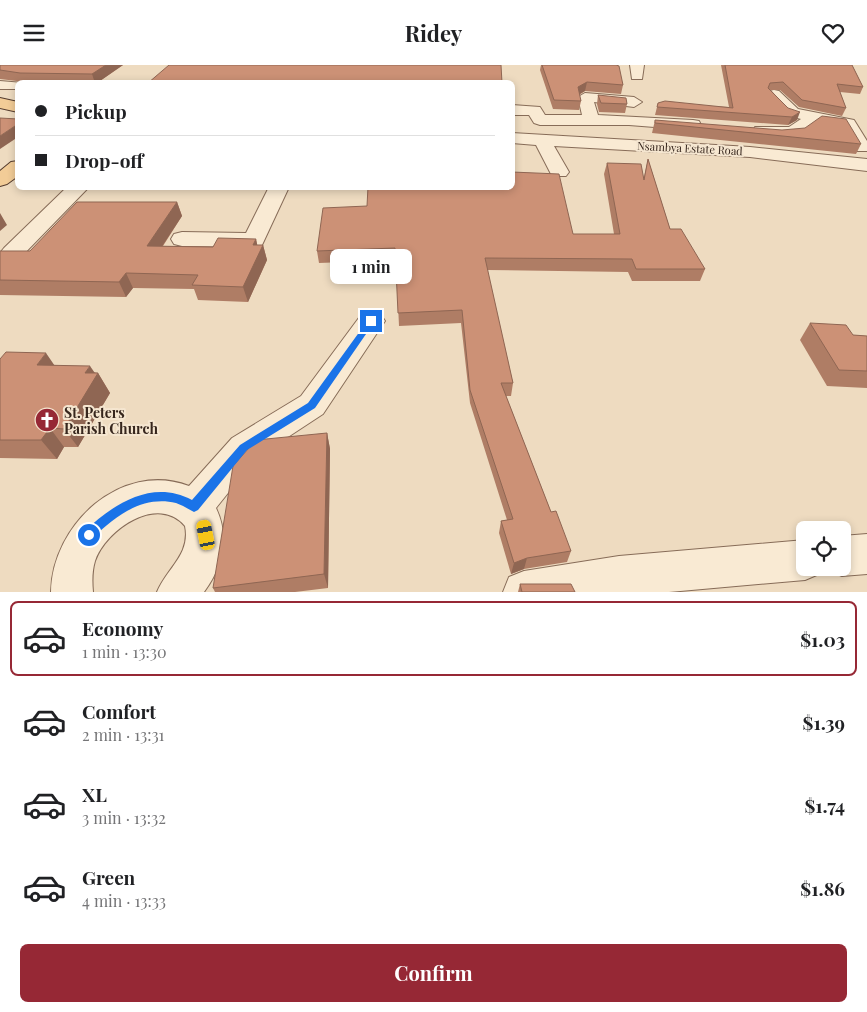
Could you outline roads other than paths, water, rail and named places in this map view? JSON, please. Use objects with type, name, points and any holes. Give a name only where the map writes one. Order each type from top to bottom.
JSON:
[{"type":"main road","points":[[0,103],[15,106]]},
{"type":"main road","points":[[0,179],[15,168]]},
{"type":"street","points":[[0,85],[15,85]]},
{"type":"street","points":[[774,94],[792,112],[814,118],[848,123],[862,163]]},
{"type":"street","points":[[591,121],[585,97],[651,103]]},
{"type":"street","points":[[515,110],[534,110],[540,120],[629,120],[713,127]]},
{"type":"street","points":[[741,129],[793,132],[814,118]]},
{"type":"street","name":"Nsambya Estate Road","points":[[515,138],[750,152],[862,163]]},
{"type":"street","points":[[542,140],[559,172]]},
{"type":"street","points":[[0,179],[15,179]]},
{"type":"street","points":[[12,253],[75,190]]},
{"type":"street","points":[[182,239],[254,240],[279,190]]},
{"type":"street","points":[[194,507],[244,447],[312,405],[371,321]]},
{"type":"street","points":[[72,592],[71,573],[77,553],[89,535],[105,519],[124,507],[144,499],[163,496],[180,499],[194,507],[203,519],[206,535],[203,553],[194,573],[178,592]]},
{"type":"street","points":[[851,555],[867,554]]},
{"type":"street","points":[[524,592],[619,576],[796,561]]},
{"type":"place","name":"St. Peters Parish Church","points":[[47,420]]}]
